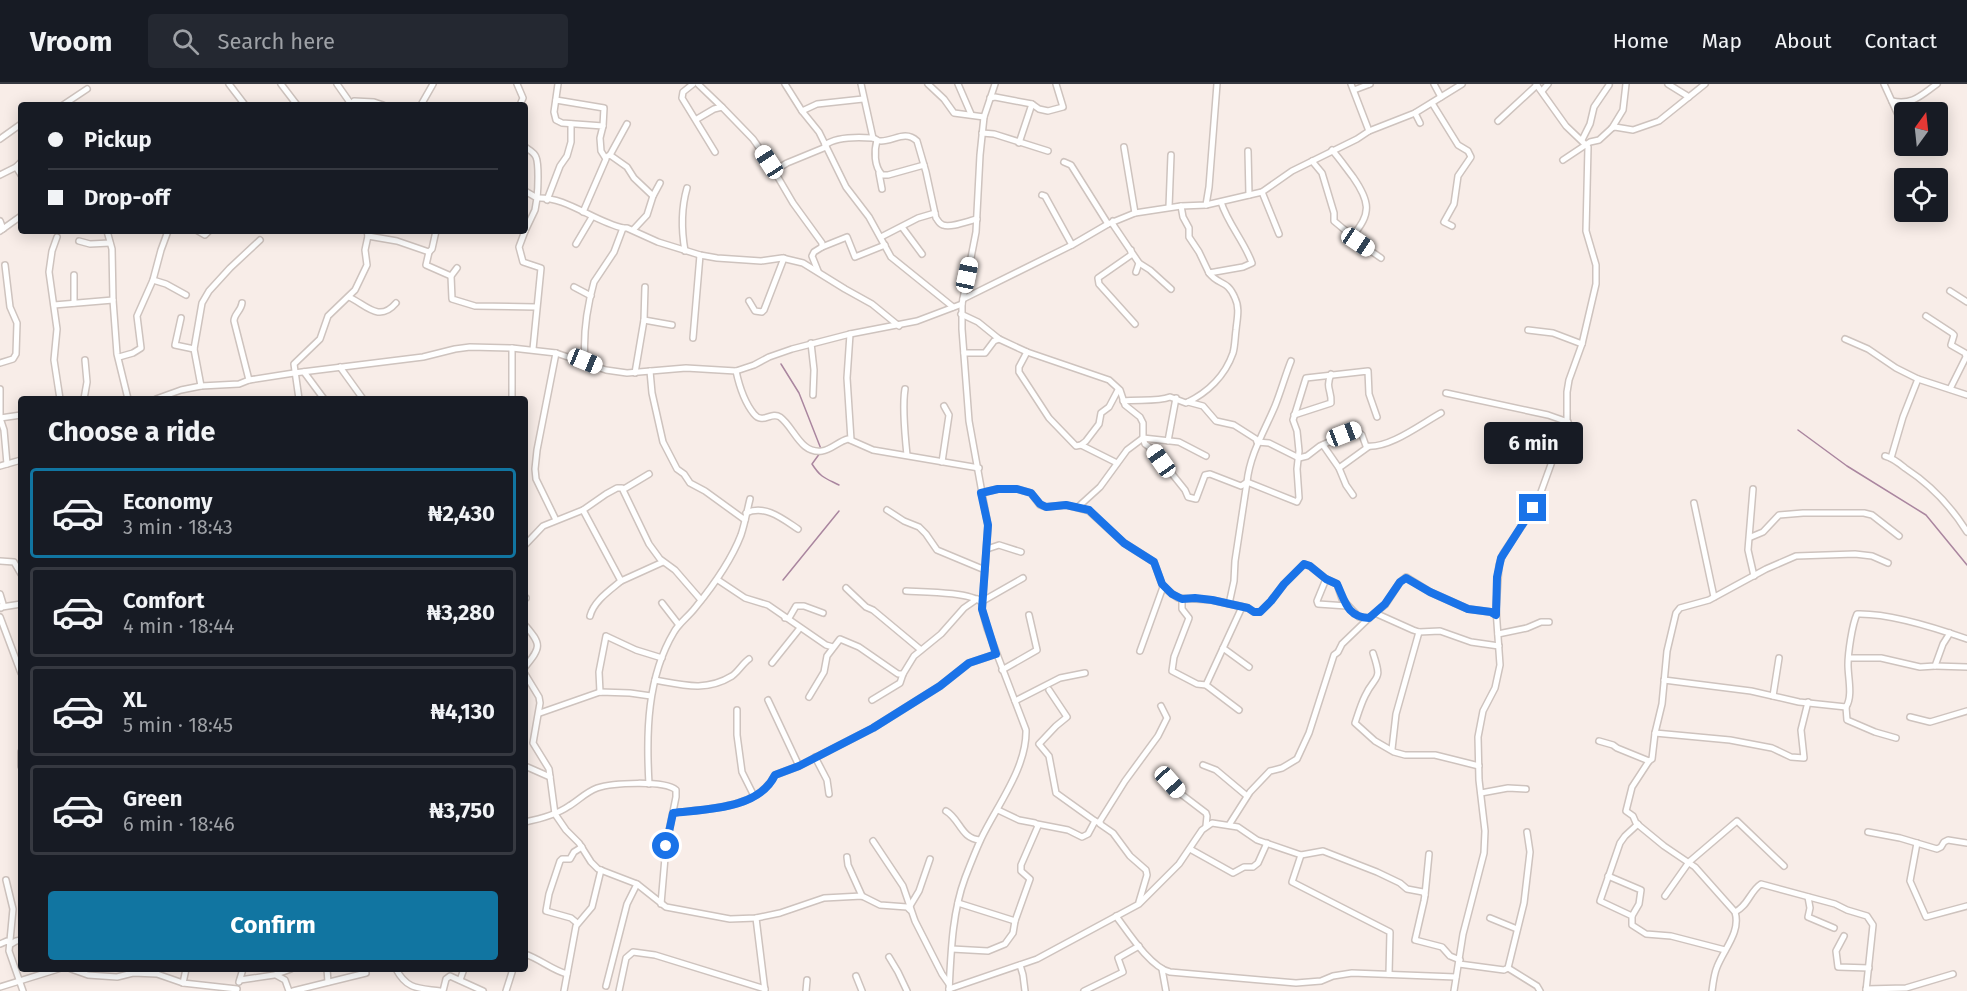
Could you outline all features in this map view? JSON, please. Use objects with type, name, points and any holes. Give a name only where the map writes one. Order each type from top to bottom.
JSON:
[{"type":"street","points":[[229,84],[242,102]]},
{"type":"street","points":[[281,84],[295,102]]},
{"type":"street","points":[[337,84],[350,102]]},
{"type":"street","points":[[423,102],[433,84]]},
{"type":"street","points":[[517,84],[523,98],[521,102]]},
{"type":"street","points":[[558,84],[554,112],[556,120],[571,124],[603,126]]},
{"type":"street","points":[[693,84],[683,92],[682,98],[697,119],[715,152]]},
{"type":"street","points":[[698,84],[753,139],[793,203],[822,243],[822,247]]},
{"type":"street","points":[[787,84],[802,111],[819,132],[846,187],[869,217],[895,261],[952,307]]},
{"type":"street","points":[[861,84],[875,139],[882,189]]},
{"type":"street","points":[[928,84],[954,112],[984,117]]},
{"type":"street","points":[[958,84],[970,114]]},
{"type":"street","points":[[949,988],[958,903],[964,881],[980,840],[998,810],[1017,768],[1025,745],[1026,730],[996,654],[979,600],[985,570],[988,525],[969,421],[962,314],[977,219],[984,117],[995,84]]},
{"type":"street","points":[[990,98],[1032,104],[1048,111],[1062,107],[1056,84]]},
{"type":"street","points":[[1206,205],[1210,183],[1217,84]]},
{"type":"street","points":[[1369,130],[1352,87],[1370,84]]},
{"type":"street","points":[[1434,84],[1441,97]]},
{"type":"street","points":[[164,396],[201,386],[239,384],[249,380],[294,373],[423,357],[470,347],[512,348],[556,353],[606,370],[635,373],[686,368],[736,371],[769,357],[811,344],[917,321],[963,302],[1111,223],[1135,213],[1169,207],[1206,205],[1262,192],[1292,171],[1357,139],[1369,130],[1415,113],[1462,84]]},
{"type":"street","points":[[1454,991],[1463,934],[1484,854],[1485,831],[1480,793],[1478,730],[1495,688],[1499,659],[1496,615],[1497,577],[1501,558],[1537,502],[1568,422],[1569,380],[1591,310],[1596,269],[1586,231],[1589,153],[1584,142],[1566,126],[1537,84],[1498,121]]},
{"type":"street","points":[[1542,91],[1548,84]]},
{"type":"street","points":[[1584,142],[1599,140],[1612,128],[1623,110],[1626,84]]},
{"type":"street","points":[[1668,84],[1689,98]]},
{"type":"street","points":[[1612,128],[1615,126],[1633,130],[1659,121],[1706,84]]},
{"type":"street","points":[[1884,84],[1894,105]]},
{"type":"street","points":[[1892,101],[1902,103],[1914,101],[1937,84]]},
{"type":"street","points":[[1563,160],[1584,142],[1594,107],[1609,85]]},
{"type":"street","points":[[68,102],[87,89]]},
{"type":"street","points":[[802,111],[817,104],[863,99]]},
{"type":"street","points":[[556,100],[604,108],[600,138],[601,151],[627,167],[634,178],[653,196]]},
{"type":"street","points":[[353,102],[374,102]]},
{"type":"street","points":[[1432,103],[1458,145],[1468,151],[1471,157],[1458,176],[1454,204],[1444,222],[1452,226]]},
{"type":"street","points":[[1019,143],[1032,104]]},
{"type":"street","points":[[697,119],[722,107]]},
{"type":"street","points":[[1415,113],[1420,123]]},
{"type":"street","points":[[547,200],[560,166],[566,158],[571,142],[571,124]]},
{"type":"street","points":[[583,212],[608,155],[627,124]]},
{"type":"street","points":[[0,139],[18,126]]},
{"type":"street","points":[[982,133],[994,134],[1048,151]]},
{"type":"street","points":[[774,171],[826,146],[832,140],[875,139],[882,141],[907,136],[917,141],[939,223],[943,225],[977,219]]},
{"type":"street","points":[[1124,147],[1135,213]]},
{"type":"street","points":[[528,149],[537,160],[538,181],[535,210],[528,224]]},
{"type":"street","points":[[1332,150],[1367,200],[1359,229],[1352,236]]},
{"type":"street","points":[[1248,151],[1249,195]]},
{"type":"street","points":[[1169,207],[1171,155]]},
{"type":"street","points":[[1312,161],[1322,173],[1334,213],[1334,221],[1381,258]]},
{"type":"street","points":[[1064,162],[1071,165],[1139,263],[1171,289]]},
{"type":"street","points":[[879,171],[882,175],[888,175],[924,165]]},
{"type":"street","points":[[0,175],[16,167],[18,170]]},
{"type":"street","points":[[633,230],[647,215],[660,183]]},
{"type":"street","points":[[685,250],[681,229],[687,188]]},
{"type":"street","points":[[1262,192],[1280,234]]},
{"type":"street","points":[[528,193],[537,198],[561,202],[658,242],[700,255],[761,261],[784,258],[803,263],[872,304],[899,326]]},
{"type":"street","points":[[1042,195],[1045,196],[1072,245]]},
{"type":"street","points":[[1209,273],[1243,267],[1252,263],[1248,250],[1225,214],[1221,202]]},
{"type":"street","points":[[1180,206],[1189,228],[1189,237],[1209,273],[1215,280],[1227,285],[1238,310],[1234,350],[1219,379],[1202,394],[1188,402]]},
{"type":"street","points":[[881,237],[918,218],[935,213]]},
{"type":"street","points":[[576,244],[592,216]]},
{"type":"street","points":[[0,220],[1,230],[18,218]]},
{"type":"street","points":[[902,227],[922,254]]},
{"type":"street","points":[[585,361],[586,317],[594,282],[614,252],[623,228]]},
{"type":"street","points":[[108,234],[112,249],[115,332],[127,396]]},
{"type":"street","points":[[119,357],[141,348],[137,316],[153,280],[167,234]]},
{"type":"street","points":[[298,396],[294,373],[296,363],[320,339],[327,318],[355,290],[367,265],[365,247],[367,234],[429,252]]},
{"type":"street","points":[[435,234],[426,265],[451,276]]},
{"type":"street","points":[[524,234],[519,248],[524,262],[541,268],[533,350]]},
{"type":"street","points":[[57,237],[49,272],[57,329],[54,360],[60,396]]},
{"type":"street","points":[[818,272],[812,256],[822,247],[847,237],[855,257],[885,245]]},
{"type":"street","points":[[201,386],[194,349],[204,297],[260,240]]},
{"type":"street","points":[[79,241],[90,244],[110,243]]},
{"type":"street","points":[[1131,250],[1131,255],[1098,278],[1098,284],[1135,324]]},
{"type":"street","points":[[693,338],[700,255]]},
{"type":"street","points":[[749,301],[755,311],[764,310],[784,258]]},
{"type":"street","points":[[1136,272],[1139,263]]},
{"type":"street","points":[[0,363],[13,359],[16,354],[16,323],[10,307],[5,265]]},
{"type":"street","points":[[457,268],[451,276],[452,299],[475,306],[536,307]]},
{"type":"street","points":[[74,275],[74,303]]},
{"type":"street","points":[[153,280],[186,295]]},
{"type":"street","points":[[574,287],[591,296]]},
{"type":"street","points":[[635,373],[644,320],[645,287]]},
{"type":"street","points":[[1950,291],[1967,302]]},
{"type":"street","points":[[349,297],[371,310],[383,313],[396,303]]},
{"type":"street","points":[[54,305],[113,300]]},
{"type":"street","points":[[242,303],[234,321],[249,380]]},
{"type":"street","points":[[962,314],[978,322],[999,339],[1027,352],[1105,378],[1113,384],[1120,390],[1128,408],[1142,419],[1145,444],[1154,451],[1188,497],[1197,499],[1205,475],[1210,474],[1241,486],[1247,482]]},
{"type":"street","points":[[1926,316],[1952,333],[1954,335],[1951,345],[1965,353],[1966,357],[1950,389]]},
{"type":"street","points":[[181,318],[175,345],[194,349]]},
{"type":"street","points":[[644,320],[672,325]]},
{"type":"street","points":[[1528,330],[1553,333],[1582,344]]},
{"type":"street","points":[[850,334],[847,378],[852,440]]},
{"type":"street","points":[[964,353],[985,353],[994,340],[999,339]]},
{"type":"street","points":[[1845,339],[1868,349],[1896,368],[1918,379],[1967,395]]},
{"type":"street","points":[[811,344],[814,370],[813,395]]},
{"type":"street","points":[[512,348],[512,396]]},
{"type":"street","points":[[1027,352],[1019,370],[1043,410],[1059,430],[1072,445],[1080,446],[1117,463]]},
{"type":"street","points":[[556,353],[535,469],[536,479],[556,520]]},
{"type":"street","points":[[85,360],[87,382],[85,396]]},
{"type":"street","points":[[1229,603],[1249,467],[1257,442],[1276,405],[1291,361]]},
{"type":"street","points":[[340,367],[361,396]]},
{"type":"street","points":[[1247,482],[1297,502],[1299,498],[1297,469],[1299,458],[1297,431],[1293,420],[1306,378],[1368,370],[1369,394],[1377,417]]},
{"type":"street","points":[[650,371],[652,393],[663,442],[677,469],[690,483],[705,490],[745,520]]},
{"type":"street","points":[[736,371],[751,409],[759,418],[777,416],[801,442],[820,451],[845,439],[852,440],[867,449],[978,468]]},
{"type":"street","points":[[304,372],[322,396]]},
{"type":"street","points":[[1294,415],[1331,403],[1328,386],[1331,374]]},
{"type":"street","points":[[1918,379],[1888,457],[1926,482],[1953,511],[1967,532]]},
{"type":"street","points":[[0,389],[0,418],[4,430],[7,464]]},
{"type":"street","points":[[905,389],[903,403],[907,455]]},
{"type":"street","points":[[181,390],[182,396]]},
{"type":"street","points":[[1080,446],[1100,424],[1101,413],[1109,406],[1118,390]]},
{"type":"street","points":[[1446,393],[1538,413],[1568,422]]},
{"type":"street","points":[[1123,401],[1142,398],[1162,400],[1170,397],[1203,406],[1216,421],[1234,425],[1256,439],[1257,442],[1269,443],[1299,458],[1356,430],[1362,435],[1368,447]]},
{"type":"street","points":[[1168,441],[1176,398]]},
{"type":"street","points":[[942,462],[949,415],[944,406]]},
{"type":"street","points":[[1339,468],[1368,447],[1399,438],[1441,413]]},
{"type":"street","points":[[0,418],[18,415]]},
{"type":"street","points":[[1077,507],[1100,487],[1127,450],[1143,438],[1184,444],[1206,456]]},
{"type":"street","points":[[1323,445],[1339,468],[1353,495]]},
{"type":"street","points":[[0,466],[18,461]]},
{"type":"street","points":[[528,542],[543,526],[583,510],[617,488],[624,489],[649,474]]},
{"type":"street","points":[[624,489],[645,538],[663,562],[675,570],[701,600]]},
{"type":"street","points":[[981,493],[998,489],[1017,489],[1031,493],[1042,506],[1066,505],[1092,513],[1124,543],[1150,559],[1156,565],[1163,587],[1182,599],[1201,598],[1229,603],[1256,612],[1263,610],[1304,564],[1337,584],[1347,606],[1359,617],[1369,618]]},
{"type":"street","points":[[1754,489],[1748,550],[1754,576]]},
{"type":"street","points":[[649,784],[651,696],[662,658],[669,640],[679,625],[718,580],[741,536],[750,499]]},
{"type":"street","points":[[1694,503],[1714,597]]},
{"type":"street","points":[[746,513],[757,509],[772,513],[798,529]]},
{"type":"street","points":[[583,510],[621,581]]},
{"type":"street","points":[[888,510],[904,521],[919,527],[937,550],[985,570]]},
{"type":"street","points":[[1750,537],[1763,532],[1779,515],[1803,513],[1864,513],[1872,515],[1899,536]]},
{"type":"street","points":[[987,549],[999,545],[1021,552]]},
{"type":"street","points":[[1712,991],[1716,969],[1735,932],[1736,912],[1701,873],[1689,862],[1664,846],[1626,811],[1632,787],[1654,754],[1667,651],[1676,613],[1680,608],[1714,597],[1782,561],[1803,555],[1855,554],[1872,556],[1888,563]]},
{"type":"street","points":[[0,561],[14,562],[18,569]]},
{"type":"street","points":[[590,616],[592,609],[603,596],[621,581],[663,562]]},
{"type":"street","points":[[872,700],[900,683],[914,656],[941,634],[964,608],[1023,578]]},
{"type":"street","points":[[1229,825],[1247,796],[1272,770],[1282,768],[1297,759],[1309,733],[1334,655],[1342,644],[1385,604],[1400,582],[1406,578],[1468,609],[1491,612],[1496,615]]},
{"type":"street","points":[[1326,579],[1317,601],[1318,604],[1347,606]]},
{"type":"street","points":[[718,580],[745,598],[768,605],[826,645],[833,647]]},
{"type":"street","points":[[1140,651],[1163,587]]},
{"type":"street","points":[[846,588],[866,607],[873,610],[921,650]]},
{"type":"street","points":[[906,591],[979,600]]},
{"type":"street","points":[[0,594],[1,608],[18,605]]},
{"type":"street","points":[[1182,599],[1182,609],[1189,618],[1171,669],[1174,674],[1197,684],[1206,685],[1239,710]]},
{"type":"street","points":[[662,603],[679,625]]},
{"type":"street","points":[[785,618],[789,618],[796,606],[804,606],[823,613]]},
{"type":"street","points":[[1206,685],[1242,607]]},
{"type":"street","points":[[1375,613],[1419,632],[1440,631],[1471,642],[1499,646]]},
{"type":"street","points":[[1896,738],[1846,720],[1849,658],[1857,614],[1876,614],[1933,627],[1967,639]]},
{"type":"street","points":[[1002,670],[1037,650],[1029,615]]},
{"type":"street","points":[[0,617],[18,665]]},
{"type":"street","points":[[1498,634],[1527,628],[1541,622],[1549,622]]},
{"type":"street","points":[[772,663],[800,628]]},
{"type":"street","points":[[528,629],[539,647],[528,663]]},
{"type":"street","points":[[1392,749],[1396,714],[1419,632]]},
{"type":"street","points":[[1935,666],[1943,644],[1950,633]]},
{"type":"street","points":[[600,692],[599,672],[606,636],[636,650],[662,658]]},
{"type":"street","points":[[809,697],[824,672],[826,660],[833,647],[838,640],[842,639],[859,647],[898,674],[903,674]]},
{"type":"street","points":[[1489,645],[1499,659]]},
{"type":"street","points":[[1223,648],[1249,667]]},
{"type":"street","points":[[1373,653],[1378,669],[1377,679],[1365,694],[1355,723],[1375,741],[1394,752],[1405,755],[1435,756],[1479,766]]},
{"type":"street","points":[[673,813],[720,807],[754,796],[770,786],[775,775],[799,766],[858,736],[907,707],[969,663],[996,654]]},
{"type":"street","points":[[1773,696],[1779,658]]},
{"type":"street","points":[[1849,658],[1881,658],[1920,667],[1967,667]]},
{"type":"street","points":[[655,680],[705,687],[735,674],[749,659]]},
{"type":"street","points":[[1015,701],[1060,678],[1085,673]]},
{"type":"street","points":[[528,679],[539,697],[540,713],[533,743],[548,766],[555,814],[591,862],[601,870],[637,884],[661,904],[671,909],[730,919],[780,914],[824,898],[861,896],[880,905],[910,908]]},
{"type":"street","points":[[1664,680],[1751,691],[1846,707]]},
{"type":"street","points":[[1048,690],[1067,717],[1039,744],[1049,756],[1056,793],[1116,837],[1130,856],[1146,870],[1147,875],[1139,904]]},
{"type":"street","points":[[540,713],[600,692],[651,696]]},
{"type":"street","points":[[768,700],[799,766]]},
{"type":"street","points":[[1655,734],[1730,740],[1772,748],[1791,757],[1804,758],[1801,730],[1808,702]]},
{"type":"street","points":[[998,810],[1019,820],[1068,830],[1082,837],[1088,834],[1158,736],[1167,718],[1161,706]]},
{"type":"street","points":[[737,710],[737,735],[742,772],[754,796]]},
{"type":"street","points":[[1910,717],[1930,722],[1967,711]]},
{"type":"street","points":[[1599,741],[1649,761]]},
{"type":"street","points":[[815,757],[827,780],[829,794]]},
{"type":"street","points":[[1203,765],[1216,770],[1247,796]]},
{"type":"street","points":[[528,767],[550,777]]},
{"type":"street","points":[[1170,782],[1181,794],[1206,813],[1206,826]]},
{"type":"street","points":[[528,821],[555,814],[597,788],[609,785],[668,785],[676,790],[665,857],[661,904]]},
{"type":"street","points":[[1480,793],[1508,788],[1526,789]]},
{"type":"street","points":[[946,811],[969,837],[980,840]]},
{"type":"street","points":[[1665,896],[1689,862],[1737,821],[1784,866]]},
{"type":"street","points":[[949,988],[1052,952],[1139,904],[1179,864],[1196,837],[1212,823],[1243,830],[1257,840],[1301,855],[1323,851],[1377,872],[1407,889],[1423,892],[1425,895]]},
{"type":"street","points":[[952,949],[979,952],[995,949],[1005,944],[1012,936],[1030,879],[1021,871],[1022,865],[1035,835],[1037,824]]},
{"type":"street","points":[[1632,916],[1600,901],[1620,843],[1624,836],[1638,824]]},
{"type":"street","points":[[1508,968],[1524,903],[1530,852],[1527,831]]},
{"type":"street","points":[[1868,832],[1937,849],[1946,841],[1967,843]]},
{"type":"street","points":[[873,841],[903,886],[910,908],[949,988]]},
{"type":"street","points":[[1190,849],[1233,873],[1244,867],[1253,867],[1258,863],[1267,843]]},
{"type":"street","points":[[1917,843],[1910,880],[1926,917],[1967,906]]},
{"type":"street","points":[[578,923],[571,918],[546,911],[560,861],[570,859],[574,852],[582,847]]},
{"type":"street","points":[[1429,854],[1425,895],[1415,940],[1442,946],[1459,962],[1504,970],[1508,968],[1537,986],[1540,991]]},
{"type":"street","points":[[1301,855],[1292,882],[1390,932],[1389,974]]},
{"type":"street","points":[[847,857],[861,896]]},
{"type":"street","points":[[910,908],[930,859]]},
{"type":"street","points":[[564,991],[578,923],[592,907],[601,870]]},
{"type":"street","points":[[1608,876],[1641,890],[1639,904],[1632,916],[1632,925],[1646,934],[1671,936],[1725,950]]},
{"type":"street","points":[[6,880],[13,909],[9,951],[23,991]]},
{"type":"street","points":[[606,986],[627,904],[637,884]]},
{"type":"street","points":[[1736,912],[1744,907],[1751,893],[1761,884],[1835,904],[1867,916],[1874,925],[1866,990],[1906,988],[1953,974]]},
{"type":"street","points":[[1808,897],[1810,908],[1808,917],[1834,928]]},
{"type":"street","points":[[958,903],[1015,921]]},
{"type":"street","points":[[1116,916],[1139,946],[1162,969],[1170,972],[1296,983],[1321,981],[1352,973],[1456,977]]},
{"type":"street","points":[[619,991],[626,958],[633,952],[655,955],[765,990],[756,918]]},
{"type":"street","points":[[1490,918],[1517,929]]},
{"type":"street","points":[[1844,936],[1836,951],[1838,967],[1869,968]]},
{"type":"street","points":[[11,944],[18,940]]},
{"type":"street","points":[[0,944],[7,941],[11,944]]},
{"type":"street","points":[[1084,991],[1123,972],[1118,958],[1139,946]]},
{"type":"street","points":[[528,955],[567,974]]},
{"type":"street","points":[[889,957],[907,991]]},
{"type":"street","points":[[1020,965],[1024,991]]},
{"type":"street","points":[[1162,969],[1166,991]]},
{"type":"street","points":[[0,987],[48,972]]},
{"type":"street","points":[[80,972],[113,977],[133,973],[157,974],[183,983],[237,990],[242,972]]},
{"type":"street","points":[[112,972],[113,977]]},
{"type":"street","points":[[183,983],[185,972]]},
{"type":"street","points":[[240,980],[282,972]]},
{"type":"street","points":[[327,972],[328,982]]},
{"type":"street","points":[[398,972],[403,981],[410,986],[441,991],[448,977],[454,976],[483,991]]},
{"type":"street","points":[[460,980],[463,972]]},
{"type":"street","points":[[506,991],[512,972]]},
{"type":"street","points":[[294,991],[366,973]]},
{"type":"street","points":[[274,975],[285,980],[289,991]]},
{"type":"street","points":[[856,976],[862,991]]},
{"type":"street","points":[[806,991],[807,980]]},
{"type":"waterway","points":[[781,364],[799,393],[821,449]]},
{"type":"waterway","points":[[1798,430],[1847,466],[1926,515],[1967,565]]},
{"type":"waterway","points":[[820,453],[812,464],[821,475],[839,485]]},
{"type":"waterway","points":[[783,580],[839,511]]},
{"type":"route","points":[[666,846],[673,813],[729,805],[753,797],[770,786],[775,775],[806,763],[873,728],[940,686],[969,663],[996,654],[981,602],[988,525],[981,493],[998,489],[1017,489],[1031,493],[1042,506],[1066,505],[1089,510],[1124,543],[1154,562],[1163,587],[1178,598],[1201,598],[1260,612],[1304,564],[1336,583],[1342,599],[1360,618],[1369,618],[1385,604],[1400,582],[1406,578],[1468,609],[1491,612],[1496,615],[1498,565],[1533,508]]}]
